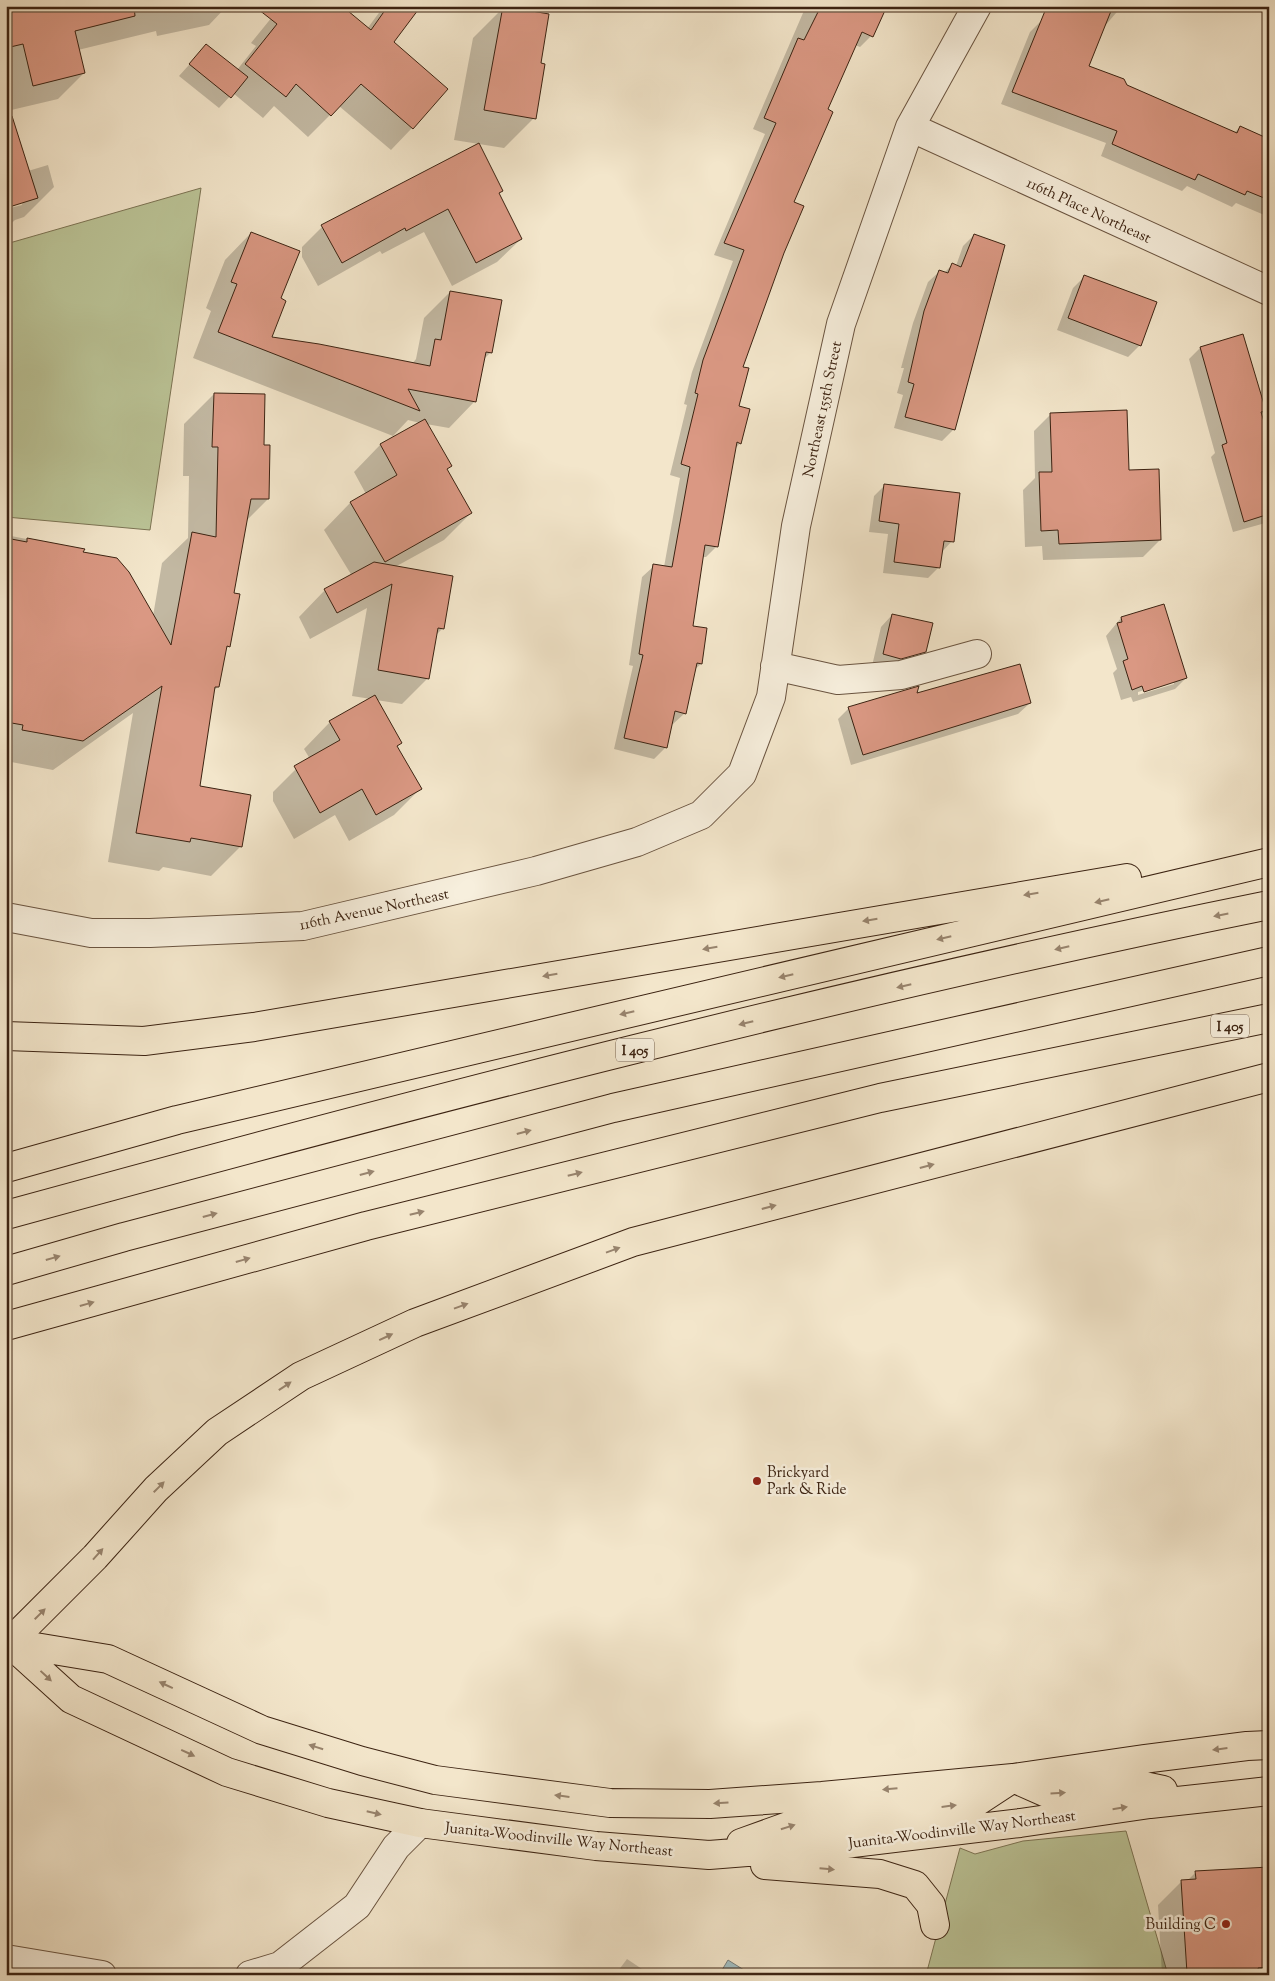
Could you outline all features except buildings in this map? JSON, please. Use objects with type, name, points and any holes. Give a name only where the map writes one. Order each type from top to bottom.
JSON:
[{"type":"main road","points":[[6,1036],[144,1041],[254,1027],[766,938],[1269,854]]},
{"type":"main road","name":"I 405","points":[[6,1168],[177,1120],[1269,862]]},
{"type":"main road","name":"I 405","points":[[6,1216],[325,1127],[748,1022],[1105,938],[1269,906]]},
{"type":"main road","points":[[6,1271],[152,1230],[613,1108],[1269,961]]},
{"type":"main road","name":"I 405","points":[[6,1326],[366,1226],[880,1098],[1269,1018]]},
{"type":"main road","points":[[8,1643],[95,1557],[156,1489],[217,1432],[301,1376],[415,1323],[633,1242],[1269,1077]]},
{"type":"main road","points":[[8,1643],[108,1659],[262,1730],[362,1761],[435,1780],[610,1803],[710,1804],[1013,1778],[1172,1755],[1269,1745]]},
{"type":"main road","name":"Juanita-Woodinville Way Northeast","points":[[8,1643],[70,1699],[228,1772],[328,1803],[420,1824],[596,1846],[710,1854],[836,1846],[992,1827],[1206,1796],[1269,1791]]},
{"type":"main road","points":[[1013,1778],[1049,1794],[1144,1786],[1206,1796]]},
{"type":"main road","points":[[710,1854],[794,1824],[975,1803],[1013,1778]]},
{"type":"main road","points":[[710,1854],[745,1863],[880,1874],[915,1885],[931,1906],[935,1925]]},
{"type":"street","name":"Northeast 155th Street","points":[[701,815],[742,774],[771,697],[796,526],[841,324],[910,127],[977,6]]},
{"type":"street","name":"116th Place Northeast","points":[[910,127],[1269,291]]},
{"type":"street","points":[[775,666],[838,680],[901,675],[977,654]]},
{"type":"street","name":"116th Avenue Northeast","points":[[6,917],[91,933],[150,933],[302,926],[499,881],[637,842],[701,815]]},
{"type":"street","points":[[250,1975],[280,1966],[357,1906],[396,1847],[420,1824]]},
{"type":"street","points":[[6,1960],[102,1975]]},
{"type":"green space","points":[[201,188],[150,530],[6,517],[6,244]]},
{"type":"green space","points":[[1126,1831],[1168,1975],[926,1975],[960,1848],[975,1854],[1023,1841]]},
{"type":"water","points":[[728,1960],[752,1975],[719,1975]]},
{"type":"place","name":"Brickyard Park & Ride","points":[[757,1481]]},
{"type":"place","name":"Building C","points":[[1226,1924]]}]
